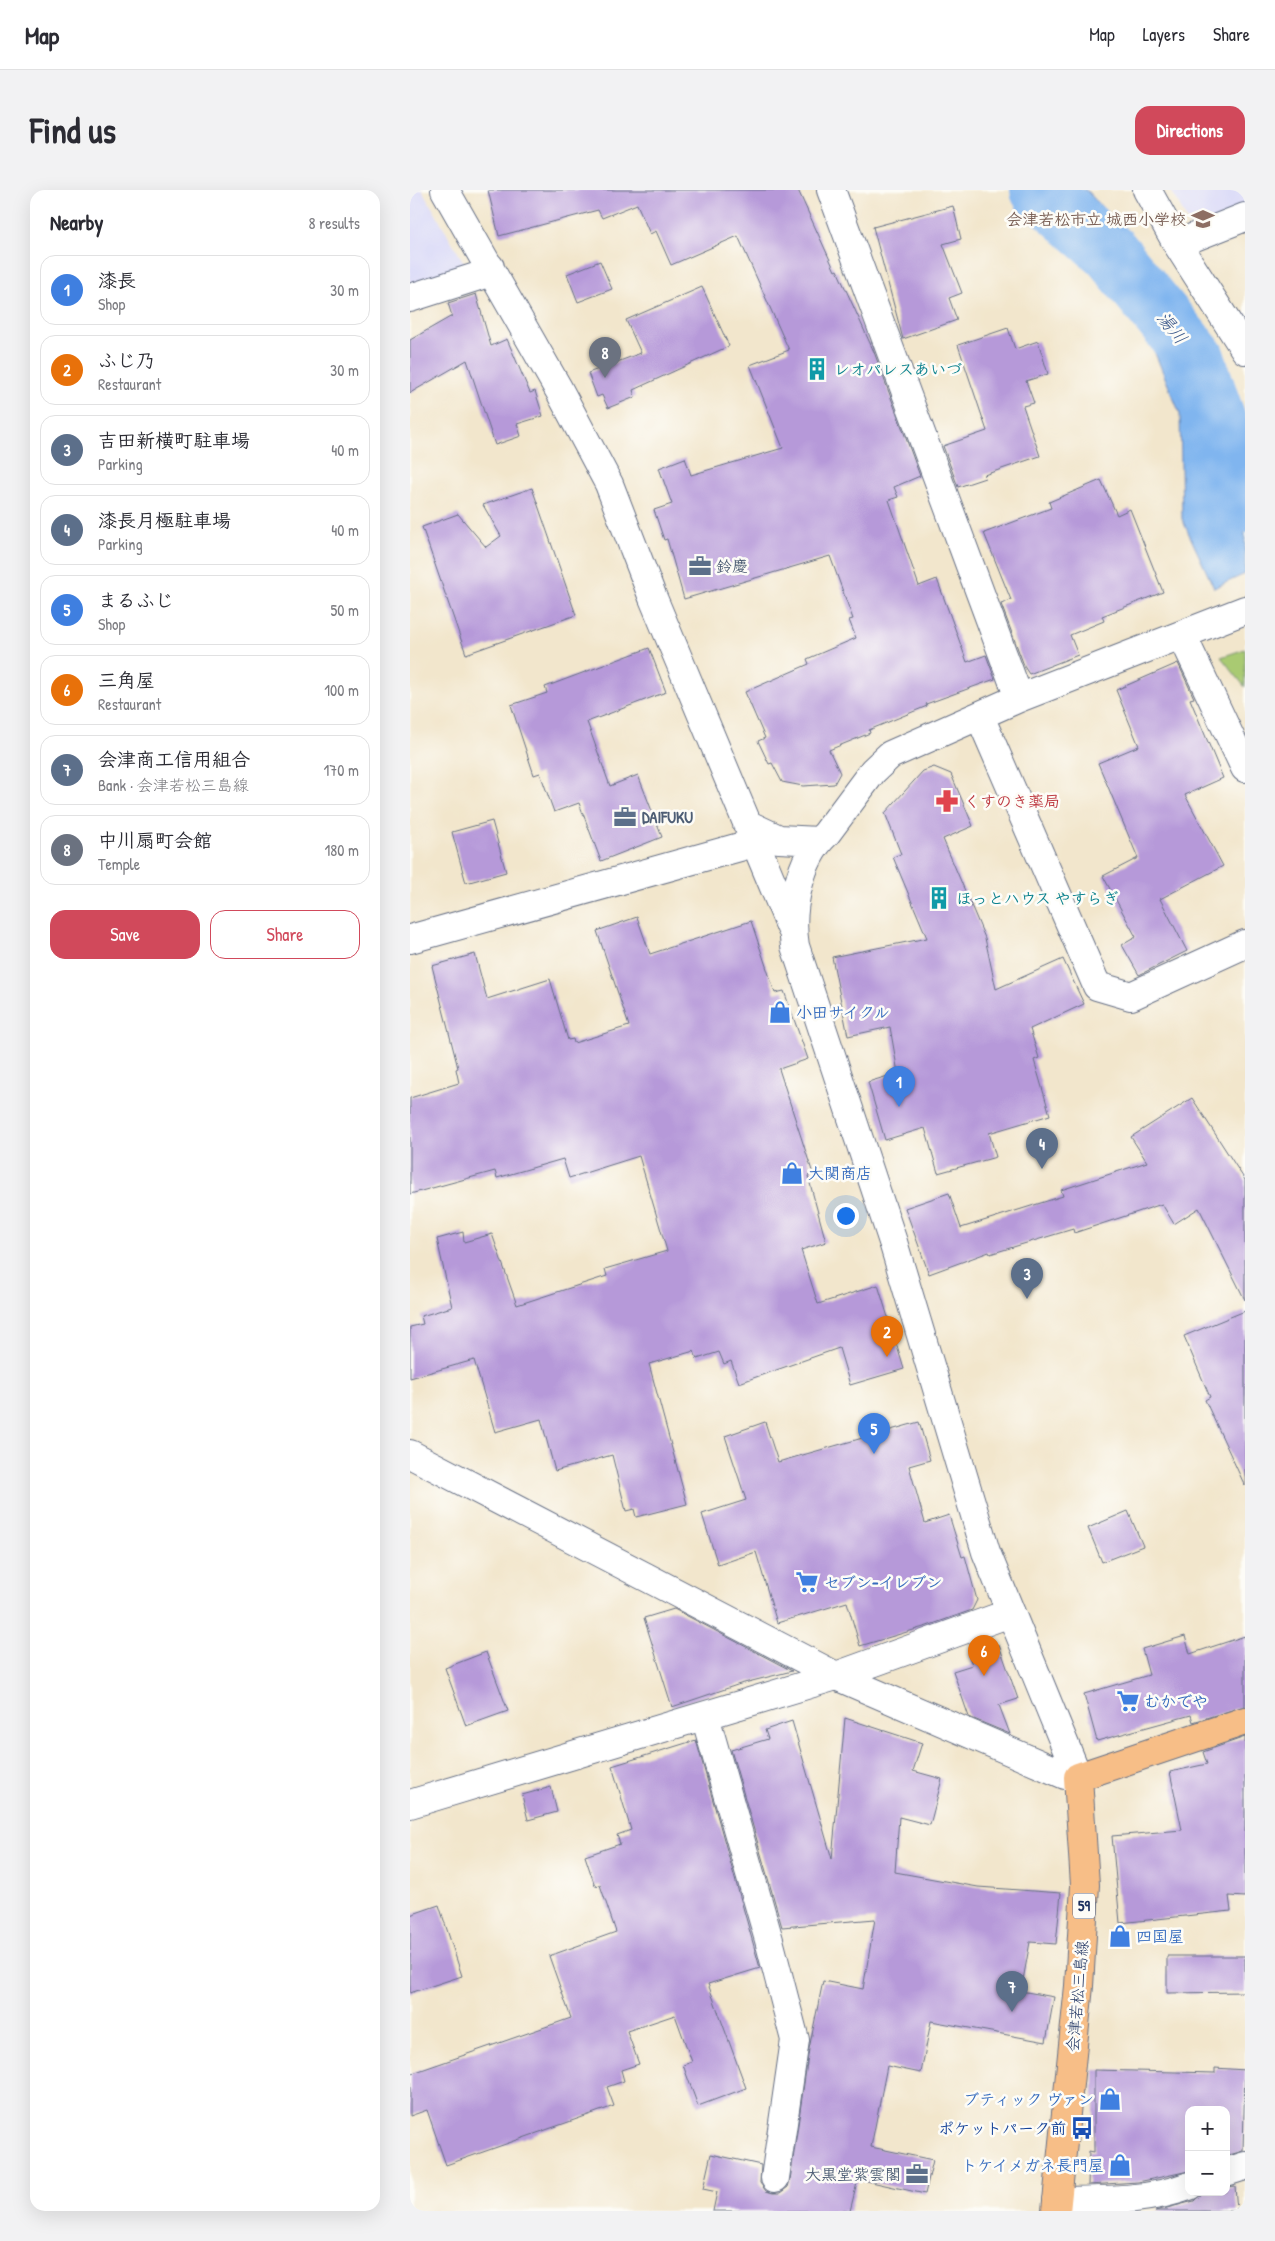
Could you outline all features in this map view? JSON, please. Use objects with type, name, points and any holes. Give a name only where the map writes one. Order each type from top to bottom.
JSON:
[{"type":"main road","points":[[1078,1777],[1245,1721]]},
{"type":"main road","name":"会津若松三島線","points":[[1056,2206],[1079,1986],[1085,1885],[1078,1777]]},
{"type":"street","points":[[445,190],[559,390],[609,484],[653,598],[792,930]]},
{"type":"street","points":[[831,190],[1019,698]]},
{"type":"street","points":[[1147,190],[1177,244],[1245,350]]},
{"type":"street","points":[[1177,244],[1245,217]]},
{"type":"street","points":[[410,298],[479,276],[490,267]]},
{"type":"street","points":[[1078,1777],[986,1552],[893,1242],[795,946],[792,930],[792,912],[797,889],[819,841],[873,771],[890,755],[1019,698],[1245,610]]},
{"type":"street","points":[[1189,632],[1245,768]]},
{"type":"street","points":[[985,728],[1097,986],[1131,996],[1245,944]]},
{"type":"street","points":[[410,939],[751,833],[779,839],[819,841]]},
{"type":"street","points":[[410,1454],[836,1676],[1064,1775],[1078,1777]]},
{"type":"street","points":[[410,1804],[836,1676],[1010,1613]]},
{"type":"street","points":[[704,1716],[770,1940],[795,2040],[775,2178]]},
{"type":"street","points":[[1230,2171],[1245,2166]]},
{"type":"street","points":[[1056,2206],[1154,2196],[1185,2187]]},
{"type":"shaded area","points":[[410,190],[422,190],[467,268],[410,286]]},
{"type":"shaded area","name":"会津若松市立 城西小学校","points":[[1171,190],[1245,190],[1245,208],[1192,229]]},
{"type":"green space","points":[[1245,649],[1245,687],[1221,657]]},
{"type":"water","points":[[1031,190],[1086,190],[1118,224],[1131,255],[1172,328],[1245,435],[1245,574],[1214,588],[1182,519],[1180,414],[1150,341],[1054,205]]},
{"type":"building","points":[[488,190],[798,190],[874,352],[920,476],[894,487],[898,497],[889,500],[919,586],[937,579],[967,662],[986,655],[995,679],[926,704],[927,706],[869,730],[870,733],[829,750],[840,773],[834,784],[803,786],[782,782],[772,763],[769,764],[758,741],[765,738],[745,692],[809,664],[807,659],[856,638],[849,620],[853,619],[830,556],[684,599],[667,539],[664,540],[654,510],[672,504],[659,468],[685,458],[691,475],[783,448],[750,365],[789,350],[738,236],[671,265],[656,231],[650,234],[637,204],[602,218],[598,210],[499,236]]},
{"type":"building","points":[[953,206],[961,239],[943,244],[962,293],[949,298],[957,320],[903,339],[873,227]]},
{"type":"building","points":[[600,261],[612,289],[578,302],[567,274]]},
{"type":"building","points":[[702,287],[729,346],[633,390],[635,397],[608,408],[602,395],[597,397],[588,373],[641,353],[626,320]]},
{"type":"building","points":[[476,294],[491,346],[507,339],[530,393],[535,391],[543,416],[517,424],[521,436],[495,445],[467,360],[410,393],[410,340],[452,316],[448,303]]},
{"type":"building","points":[[1008,328],[1015,349],[1038,341],[1048,374],[1026,381],[1034,403],[1023,406],[1040,456],[984,475],[985,478],[958,487],[943,446],[987,431],[958,345]]},
{"type":"building","points":[[1101,480],[1117,515],[1130,509],[1163,592],[1102,616],[1104,621],[1070,635],[1078,655],[1029,674],[1001,604],[1011,600],[984,533],[1051,508],[1049,502]]},
{"type":"building","points":[[532,488],[576,615],[466,654],[422,527],[458,514],[486,547],[501,536],[483,505]]},
{"type":"building","points":[[649,648],[666,692],[587,722],[610,786],[638,775],[662,837],[601,861],[579,803],[554,812],[540,773],[534,775],[511,705],[547,693],[545,687]]},
{"type":"building","points":[[1178,663],[1194,698],[1190,699],[1223,778],[1185,795],[1223,866],[1160,899],[1187,951],[1139,975],[1122,945],[1136,937],[1103,876],[1138,858],[1098,763],[1139,746],[1116,690]]},
{"type":"building","points":[[934,767],[951,774],[973,826],[943,839],[985,938],[996,989],[1063,959],[1084,1004],[1030,1029],[1039,1058],[1034,1060],[1050,1115],[989,1133],[996,1157],[938,1173],[925,1128],[885,1140],[868,1082],[898,1073],[890,1027],[848,1036],[832,957],[927,938],[893,857],[901,854],[885,813],[923,771]]},
{"type":"building","points":[[492,821],[506,872],[466,883],[452,832]]},
{"type":"building","points":[[637,917],[650,954],[751,921],[775,993],[784,991],[808,1059],[779,1069],[813,1174],[808,1176],[826,1242],[801,1250],[818,1304],[878,1285],[904,1369],[850,1385],[839,1348],[739,1383],[731,1361],[724,1364],[719,1352],[697,1359],[694,1351],[649,1364],[687,1504],[636,1517],[634,1509],[626,1511],[612,1455],[555,1471],[541,1419],[495,1432],[474,1360],[410,1378],[410,1327],[423,1324],[421,1316],[452,1307],[437,1239],[463,1232],[464,1242],[492,1234],[517,1305],[607,1276],[605,1269],[667,1251],[639,1156],[569,1178],[563,1159],[497,1178],[495,1171],[410,1194],[410,1098],[459,1083],[456,1069],[458,1068],[432,966],[475,954],[487,999],[550,979],[568,1040],[573,1039],[574,1043],[629,1026],[597,931]]},
{"type":"building","points":[[1192,1098],[1245,1180],[1245,1300],[1199,1208],[1174,1224],[1162,1204],[1074,1233],[1073,1229],[990,1254],[989,1252],[929,1274],[905,1208],[949,1193],[961,1228],[1063,1196],[1061,1190],[1147,1162],[1131,1137]]},
{"type":"building","points":[[1245,1311],[1245,1486],[1205,1400],[1210,1397],[1184,1336]]},
{"type":"building","points":[[765,1422],[778,1462],[919,1422],[930,1460],[909,1466],[925,1523],[949,1515],[962,1557],[965,1556],[977,1600],[972,1610],[860,1646],[847,1602],[777,1623],[756,1552],[718,1565],[702,1514],[746,1500],[725,1436]]},
{"type":"building","points":[[1128,1511],[1143,1546],[1102,1562],[1088,1528]]},
{"type":"building","points":[[674,1609],[792,1671],[740,1684],[672,1707],[644,1618]]},
{"type":"building","points":[[1185,1636],[1190,1654],[1245,1636],[1245,1706],[1193,1722],[1191,1715],[1097,1741],[1084,1694],[1149,1675],[1142,1649]]},
{"type":"building","points":[[999,1645],[1018,1699],[999,1705],[1010,1734],[969,1717],[953,1671],[972,1665],[969,1655]]},
{"type":"building","points":[[486,1652],[508,1711],[466,1726],[445,1668]]},
{"type":"building","points":[[845,1718],[922,1743],[913,1771],[942,1779],[930,1825],[899,1817],[895,1872],[978,1887],[1061,1893],[1056,1944],[1030,1942],[1021,1991],[1054,1997],[1046,2042],[931,2021],[921,2073],[887,2066],[871,2147],[933,2160],[925,2194],[858,2179],[850,2211],[713,2211],[717,2192],[703,2189],[711,2154],[761,2165],[760,2183],[766,2191],[780,2193],[788,2187],[809,2049],[823,1981],[863,1989],[875,1919],[782,1927],[731,1750],[768,1739],[765,1730],[792,1721],[832,1859]]},
{"type":"building","points":[[1245,1737],[1245,1897],[1229,1896],[1231,1911],[1120,1923],[1112,1836],[1182,1830],[1170,1772],[1207,1764],[1203,1752]]},
{"type":"building","points":[[696,1740],[760,1968],[708,1984],[746,2088],[698,2106],[683,2065],[692,2062],[675,2015],[627,2031],[639,2064],[621,2070],[624,2081],[607,2087],[614,2106],[446,2165],[427,2110],[410,2116],[410,2074],[571,2018],[549,1956],[616,1932],[600,1885],[595,1886],[585,1856],[620,1844],[617,1835],[631,1830],[612,1766]]},
{"type":"building","points":[[551,1787],[557,1812],[528,1820],[522,1795]]},
{"type":"building","points":[[439,1905],[462,1976],[410,1993],[410,1915]]},
{"type":"building","points":[[1167,1956],[1245,1956],[1245,1992],[1167,1993]]},
{"type":"building","points":[[1215,2068],[1245,2070],[1243,2151],[1230,2155],[1230,2106],[1185,2106],[1185,2172],[1138,2182],[1088,2185],[1089,2151],[1094,2152],[1094,2070],[1215,2073]]},
{"type":"building","points":[[1235,2186],[1237,2211],[1155,2211],[1194,2201],[1199,2196],[1230,2196],[1230,2187]]},
{"type":"waterway","name":"湯川","points":[[1039,190],[1111,253],[1196,358],[1245,503]]},
{"type":"place","name":"会津若松市立 城西小学校","points":[[1203,219]]},
{"type":"place","name":"レオパレスあいづ","points":[[817,369]]},
{"type":"place","name":"中川扇町会館","points":[[605,378]]},
{"type":"place","name":"鈴慶","points":[[700,566]]},
{"type":"place","name":"くすのき薬局","points":[[947,801]]},
{"type":"place","name":"DAIFUKU","points":[[625,817]]},
{"type":"place","name":"ほっとハウス やすらぎ","points":[[939,898]]},
{"type":"place","name":"小田サイクル","points":[[780,1012]]},
{"type":"place","name":"漆長","points":[[899,1107]]},
{"type":"place","name":"漆長月極駐車場","points":[[1042,1169]]},
{"type":"place","name":"大関商店","points":[[792,1173]]},
{"type":"place","name":"吉田新横町駐車場","points":[[1027,1299]]},
{"type":"place","name":"ふじ乃","points":[[887,1357]]},
{"type":"place","name":"まるふじ","points":[[874,1454]]},
{"type":"place","name":"セブン-イレブン","points":[[807,1582]]},
{"type":"place","name":"三角屋","points":[[984,1676]]},
{"type":"place","name":"むかでや","points":[[1128,1701]]},
{"type":"place","name":"四国屋","points":[[1120,1936]]},
{"type":"place","name":"会津商工信用組合","points":[[1012,2012]]},
{"type":"place","name":"ブティック ヴァン","points":[[1110,2099]]},
{"type":"place","name":"ポケットパーク前","points":[[1082,2128]]},
{"type":"place","name":"トケイメガネ長門屋","points":[[1120,2165]]},
{"type":"place","name":"大黒堂紫雲閣","points":[[917,2174]]}]
